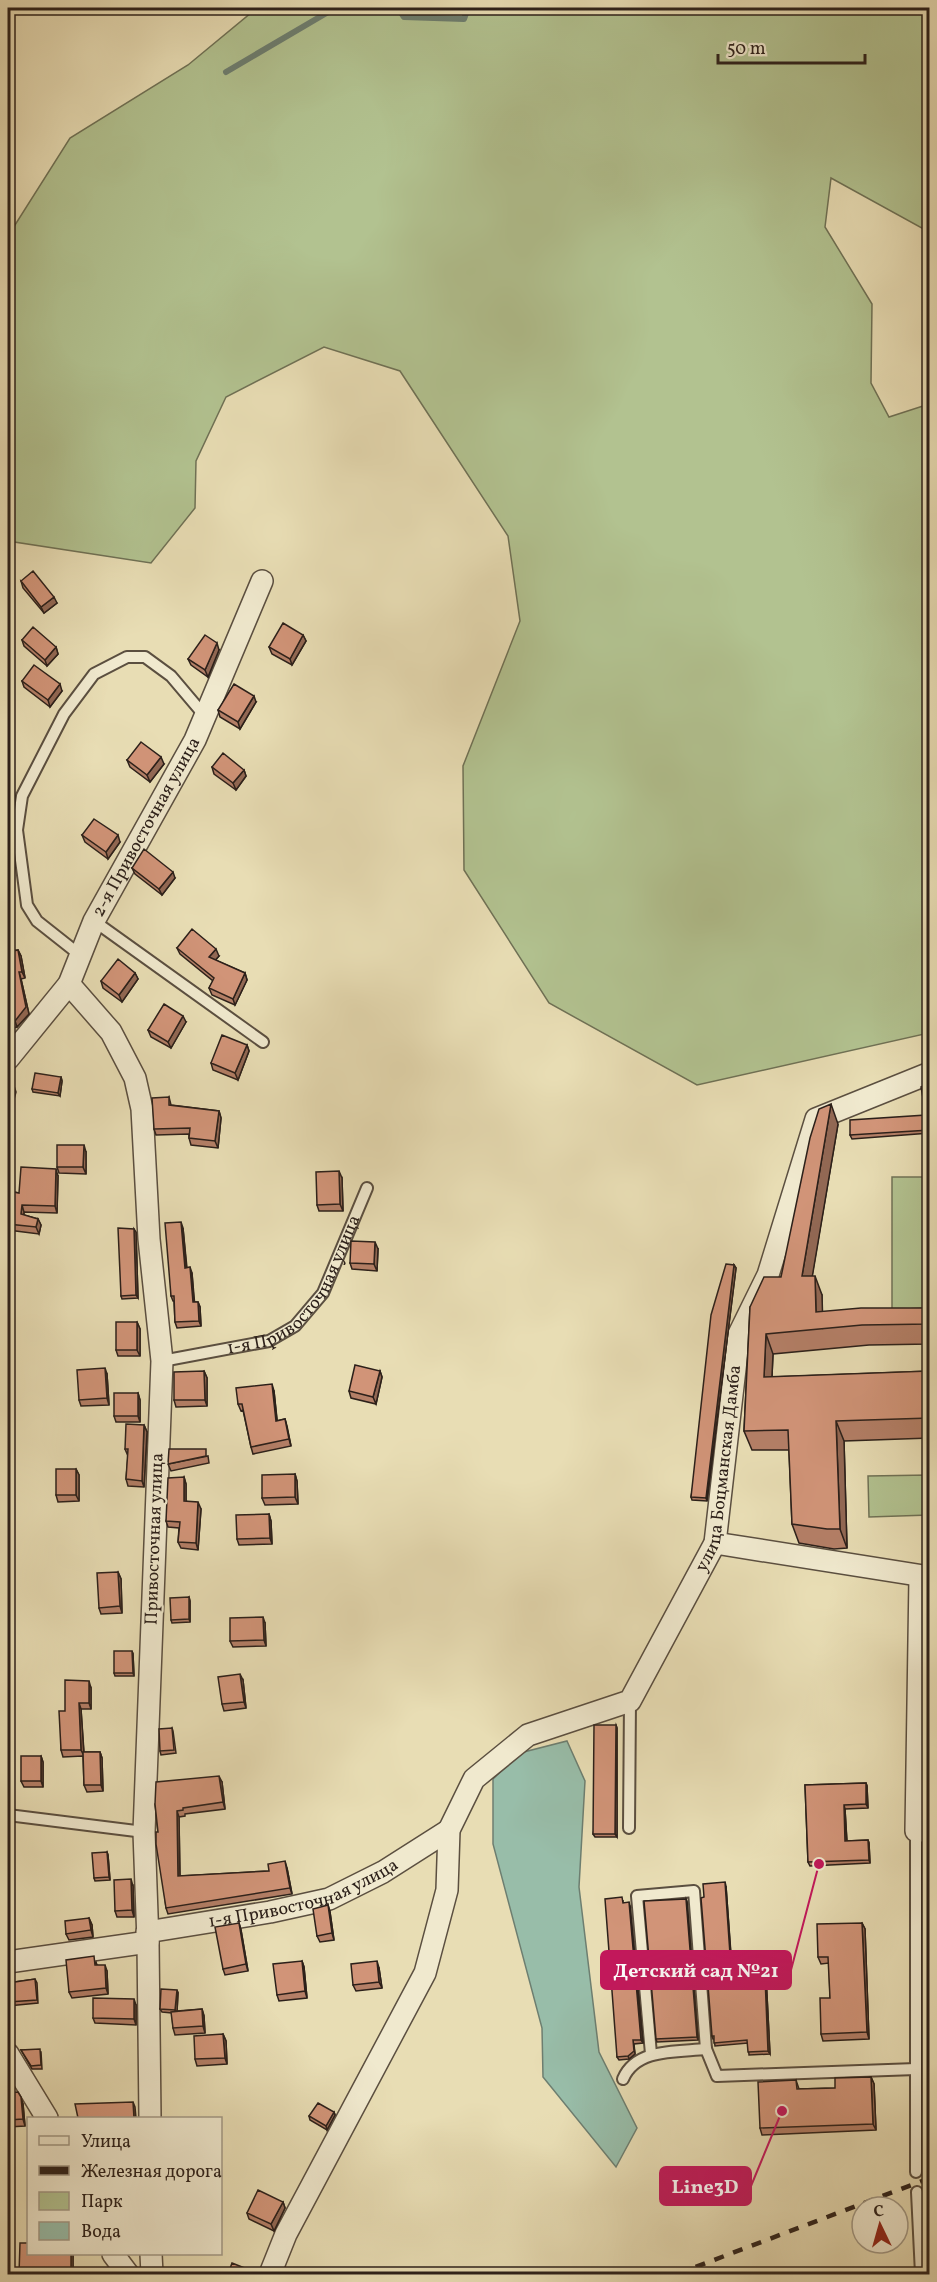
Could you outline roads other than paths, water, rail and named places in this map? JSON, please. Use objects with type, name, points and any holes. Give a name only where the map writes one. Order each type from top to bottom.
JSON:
[{"type":"street","name":"2-я Привосточная улица","points":[[8,1059],[69,984],[94,921],[195,740],[262,581]]},
{"type":"street","name":"Привосточная улица","points":[[69,984],[111,1032],[135,1078],[142,1109],[149,1239],[162,1361],[144,1832],[150,2117]]},
{"type":"street","name":"улица Боцманская Дамба","points":[[630,1701],[715,1543],[739,1334],[768,1275],[816,1119],[930,1073]]},
{"type":"street","points":[[715,1543],[925,1577],[923,1831]]},
{"type":"street","points":[[270,2274],[286,2234],[425,1973],[447,1890],[449,1830],[474,1779],[528,1735],[630,1701]]},
{"type":"street","name":"1-я Привосточная улица","points":[[147,1937],[329,1899],[383,1872],[449,1830]]},
{"type":"street","points":[[8,1962],[147,1937]]},
{"type":"street","points":[[8,2054],[46,2117]]},
{"type":"street","points":[[115,2255],[129,2274]]},
{"type":"street","points":[[151,2255],[152,2274]]},
{"type":"lane","points":[[80,955],[37,921],[27,904],[16,830],[22,796],[64,714],[94,674],[127,657],[145,657],[171,676],[204,715]]},
{"type":"lane","points":[[94,921],[263,1042]]},
{"type":"lane","name":"1-я Привосточная улица","points":[[162,1361],[269,1341],[295,1326],[323,1293],[367,1188]]},
{"type":"lane","points":[[629,1828],[630,1701]]},
{"type":"lane","points":[[8,1815],[144,1832]]},
{"type":"lane","points":[[916,2172],[916,2069],[923,1831]]},
{"type":"lane","points":[[651,2054],[637,1896],[694,1891],[706,2049],[717,2076],[916,2069]]},
{"type":"lane","points":[[622,2079],[628,2068],[651,2054],[706,2049]]},
{"type":"lane","points":[[917,2193],[921,2274]]},
{"type":"water","points":[[567,1741],[585,1781],[579,1887],[599,2052],[637,2128],[616,2167],[543,2077],[542,2028],[493,1844],[493,1779],[520,1753]]},
{"type":"waterway","points":[[226,72],[335,8]]},
{"type":"waterway","points":[[398,8],[404,17],[464,19],[468,8]]},
{"type":"railway","points":[[677,2274],[930,2178]]},
{"type":"place","name":"Детский сад №21","points":[[819,1864]]},
{"type":"place","name":"Line3D","points":[[782,2111]]}]
